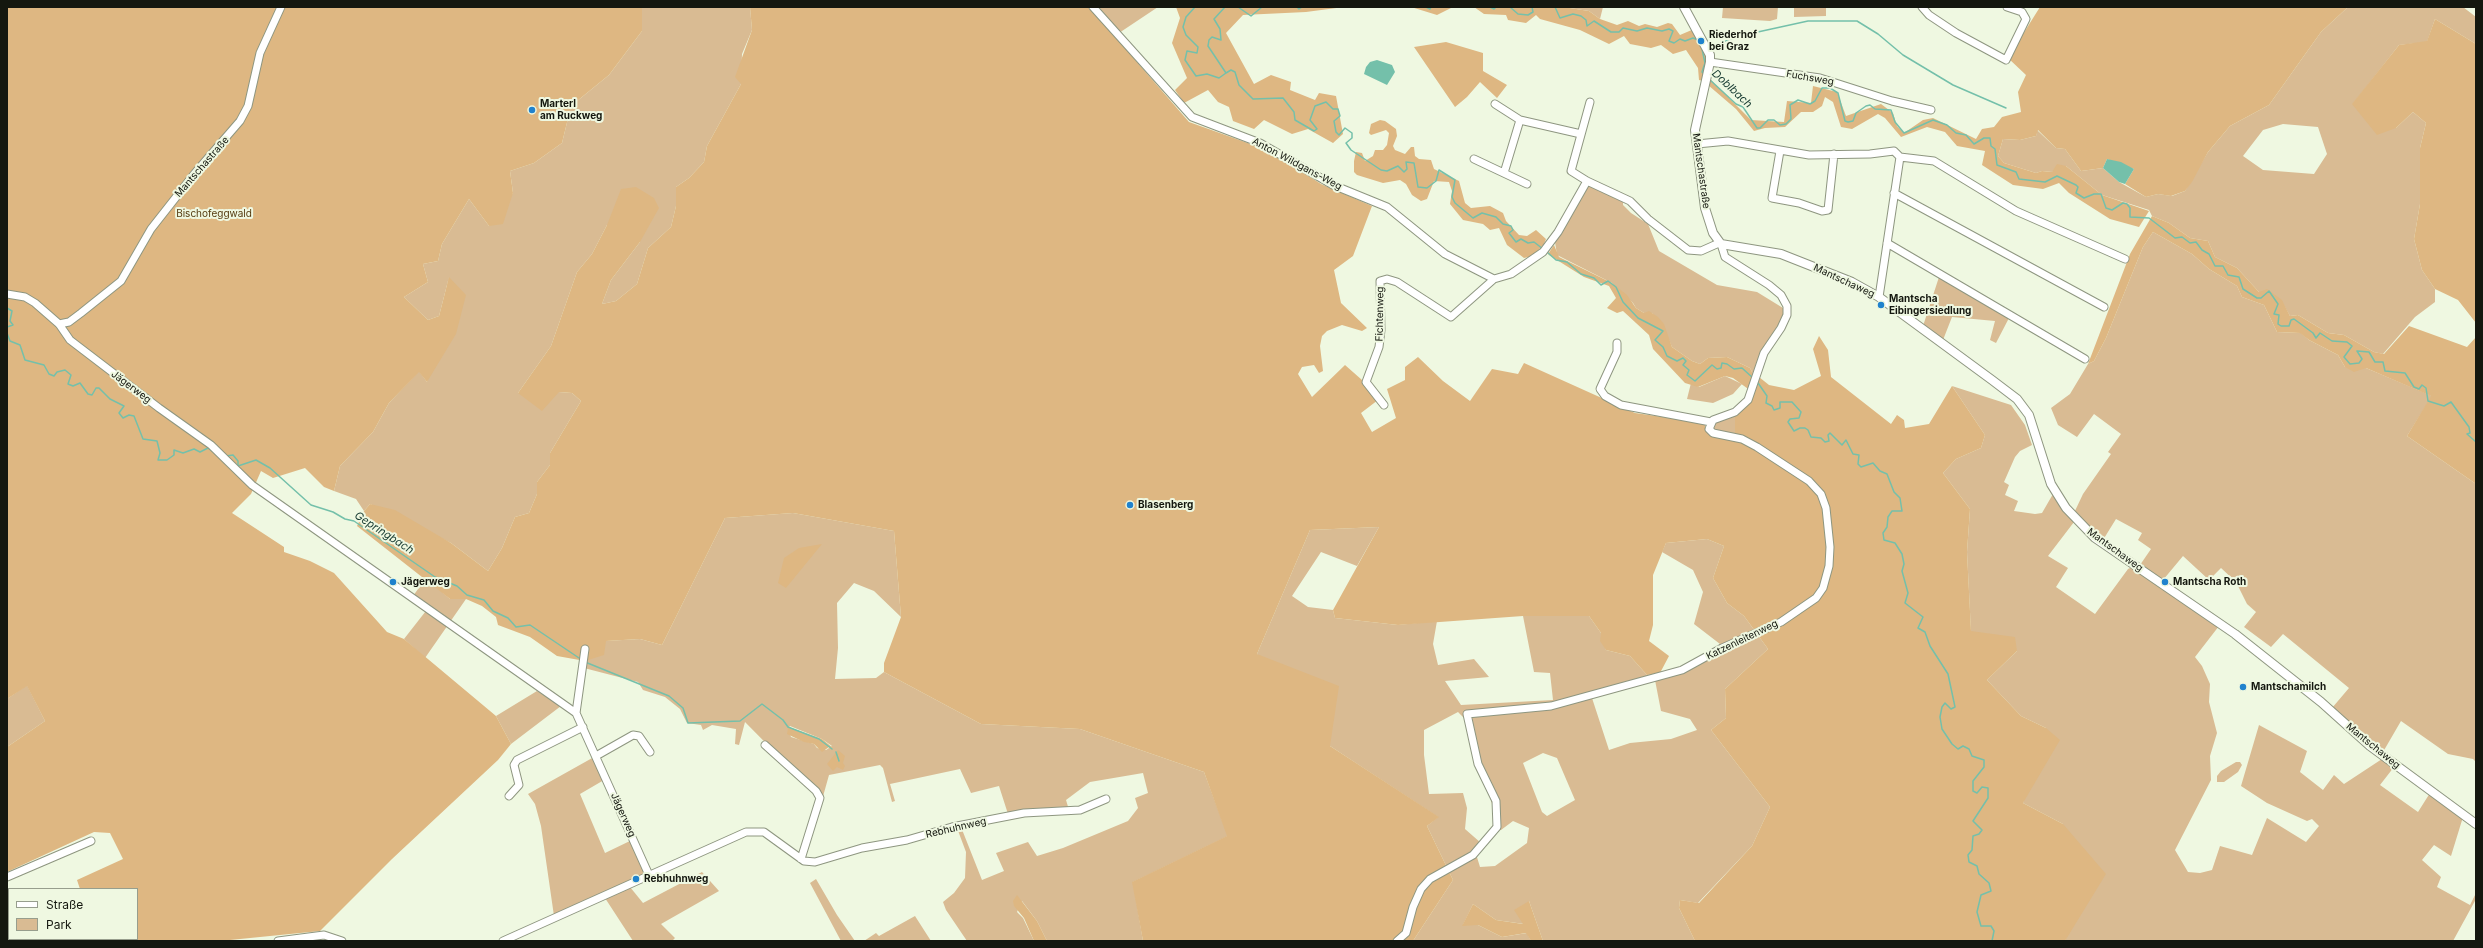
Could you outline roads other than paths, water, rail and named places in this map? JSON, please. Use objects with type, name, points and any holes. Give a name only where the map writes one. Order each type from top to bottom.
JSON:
[{"type":"street","name":"Mantschastraße","points":[[59,324],[69,322],[121,281],[151,229],[195,173],[240,121],[248,106],[260,53],[281,7]]},
{"type":"street","name":"Anton Wildgans-Weg","points":[[1093,7],[1192,117],[1260,143],[1333,184],[1387,206],[1445,254],[1494,280]]},
{"type":"street","name":"Mantschastraße","points":[[1684,7],[1707,49],[1710,62],[1708,76],[1696,119],[1697,144],[1705,208],[1713,234],[1720,243]]},
{"type":"street","points":[[1922,7],[1929,15],[1956,33],[2006,60],[2026,19],[2022,12],[2007,7]]},
{"type":"street","name":"Fuchsweg","points":[[1710,62],[1820,78],[1892,101],[1931,110]]},
{"type":"street","points":[[1590,102],[1570,170],[1587,181],[1630,201],[1650,221],[1688,250],[1701,251],[1720,243],[1725,257],[1769,285],[1780,295],[1787,306],[1786,320],[1766,349],[1748,400],[1740,409],[1711,422],[1621,405],[1605,396],[1600,389],[1617,352],[1617,343]]},
{"type":"street","points":[[1495,104],[1520,120],[1581,134]]},
{"type":"street","points":[[1504,173],[1520,120]]},
{"type":"street","points":[[1697,144],[1728,141],[1809,155],[1870,154],[1894,151],[1900,157],[1934,161],[2016,211],[2125,259]]},
{"type":"street","points":[[1780,151],[1772,198],[1799,203],[1822,211],[1828,210],[1834,154]]},
{"type":"street","points":[[1879,297],[1900,157]]},
{"type":"street","points":[[1474,159],[1527,184]]},
{"type":"street","points":[[1494,280],[1511,274],[1543,252],[1549,246],[1587,181]]},
{"type":"street","points":[[1894,193],[2104,307]]},
{"type":"street","name":"Mantschaweg","points":[[1720,243],[1730,248],[1772,252],[1790,257],[1852,282],[1879,297],[1992,380],[2023,406],[2034,425],[2047,472],[2056,492],[2072,515],[2095,538],[2235,634],[2321,702],[2370,746],[2476,824]]},
{"type":"street","points":[[1887,243],[2085,359]]},
{"type":"street","name":"Fichtenweg","points":[[1384,405],[1366,382],[1379,348],[1381,330],[1380,281],[1387,279],[1397,282],[1451,317],[1494,280]]},
{"type":"street","points":[[7,294],[25,297],[59,324]]},
{"type":"street","name":"Jägerweg","points":[[59,324],[70,340],[224,456],[258,490],[576,713],[649,875]]},
{"type":"street","name":"Katzenleitenweg","points":[[1397,941],[1406,933],[1413,906],[1422,889],[1430,879],[1473,855],[1497,826],[1496,801],[1478,764],[1468,714],[1551,706],[1682,670],[1722,648],[1772,627],[1804,607],[1820,593],[1826,577],[1830,557],[1826,508],[1821,494],[1809,481],[1757,447],[1742,439],[1711,432],[1709,428],[1711,422]]},
{"type":"street","points":[[576,713],[584,652]]},
{"type":"street","points":[[509,796],[519,784],[514,765],[517,760],[583,727]]},
{"type":"street","points":[[596,756],[633,734],[639,736],[650,752]]},
{"type":"street","points":[[765,745],[816,791],[820,798],[801,859]]},
{"type":"street","name":"Rebhuhnweg","points":[[503,941],[751,831],[768,834],[801,859],[809,863],[825,861],[862,848],[907,840],[952,827],[1024,813],[1080,810],[1106,799]]},
{"type":"street","points":[[7,877],[91,841]]},
{"type":"street","points":[[278,941],[324,935],[342,941]]},
{"type":"water","points":[[1377,60],[1392,65],[1395,72],[1387,85],[1364,74],[1366,67],[1370,62]]},
{"type":"water","points":[[2107,159],[2121,162],[2134,169],[2125,184],[2119,182],[2103,168]]},
{"type":"waterway","name":"Doblbach","points":[[1195,7],[1186,17],[1183,27],[1186,35],[1198,47],[1197,53],[1187,51],[1185,60],[1196,76],[1207,74],[1219,78],[1226,73],[1208,46],[1209,40],[1212,37],[1221,40],[1220,29],[1214,19],[1225,7]]},
{"type":"waterway","name":"Doblbach","points":[[1238,7],[1251,16],[1262,7]]},
{"type":"waterway","name":"Doblbach","points":[[1297,7],[1299,9],[1302,7]]},
{"type":"waterway","name":"Doblbach","points":[[1426,7],[1430,9],[1431,7]]},
{"type":"waterway","name":"Doblbach","points":[[1490,7],[1494,9],[1496,7]]},
{"type":"waterway","name":"Doblbach","points":[[1510,7],[1518,14],[1528,15],[1533,12],[1532,7]]},
{"type":"waterway","name":"Doblbach","points":[[1555,7],[1560,18],[1573,14],[1581,16],[1586,20],[1587,26],[1594,21],[1611,32],[1619,32],[1623,28],[1637,31],[1647,28],[1662,31],[1669,29],[1673,31],[1669,41],[1674,43],[1680,39],[1685,41],[1693,38],[1698,40]]},
{"type":"waterway","points":[[1723,42],[1744,35],[1808,21],[1857,21],[1878,34],[1903,55],[1953,85],[2006,108]]},
{"type":"waterway","name":"Doblbach","points":[[1702,49],[1705,63],[1702,72],[1705,75]]},
{"type":"waterway","points":[[1226,73],[1231,70],[1235,72],[1239,85],[1253,99],[1283,98],[1294,112],[1295,120],[1314,131],[1317,129],[1310,120],[1315,106],[1326,102],[1333,109],[1338,109],[1340,116],[1334,121],[1336,132],[1339,135],[1345,128],[1352,133],[1352,138],[1346,143],[1351,150],[1381,170],[1387,171],[1398,166],[1404,172],[1407,169],[1406,162],[1414,163],[1418,187],[1427,188],[1436,181],[1439,170],[1455,180],[1452,197],[1455,203],[1473,218],[1482,213],[1496,217],[1503,224],[1511,226],[1513,230],[1509,233],[1516,242],[1521,239],[1528,243],[1534,242],[1543,249]]},
{"type":"waterway","name":"Doblbach","points":[[1709,79],[1736,104],[1743,107],[1757,128],[1760,128],[1768,120],[1774,120],[1780,125],[1786,124],[1791,119],[1790,105],[1798,100],[1810,104],[1815,101],[1822,88],[1830,88],[1838,93],[1845,121],[1848,122],[1853,121],[1856,113],[1870,105],[1875,109],[1891,110],[1895,122],[1904,133],[1933,120],[1947,125],[1956,133],[1966,135],[1974,144],[1984,138],[1990,138],[1991,146],[1995,149],[1997,165],[2016,172],[2019,179],[2045,182],[2057,176],[2076,185],[2078,187],[2076,193],[2084,198],[2094,194],[2101,194],[2106,208],[2112,210],[2123,203],[2127,204],[2130,208],[2130,217],[2149,218],[2175,238],[2182,237],[2190,243],[2196,242],[2202,250],[2209,254],[2215,266],[2223,266],[2228,275],[2239,277],[2243,289],[2257,298],[2261,298],[2269,291],[2278,304],[2274,314],[2279,315],[2278,324],[2281,326],[2289,326],[2291,320],[2294,319],[2313,333],[2316,338],[2320,333],[2332,341],[2347,342],[2352,346],[2344,357],[2350,364],[2359,363],[2362,359],[2357,351],[2369,352],[2375,362],[2383,362],[2385,371],[2405,373],[2414,387],[2419,389],[2422,385],[2426,388],[2428,401],[2444,406],[2451,402],[2469,427],[2470,433],[2467,434],[2476,442]]},
{"type":"waterway","points":[[1547,252],[1556,260],[1567,262],[1581,274],[1594,278],[1601,285],[1608,281],[1616,287],[1623,302],[1638,318],[1663,331],[1655,340],[1663,347],[1667,356],[1677,361],[1683,358],[1686,361],[1683,365],[1689,370],[1687,375],[1695,381],[1712,365],[1717,369],[1721,368],[1722,363],[1727,364],[1734,369],[1742,368],[1753,378]]},
{"type":"waterway","name":"Gepringbach","points":[[7,308],[12,311],[10,321],[13,325],[7,327],[7,333],[10,341],[20,345],[25,360],[44,365],[49,374],[54,376],[57,372],[65,370],[71,375],[68,384],[73,386],[80,383],[88,394],[92,395],[96,388],[99,388],[110,399],[124,406],[119,413],[123,418],[129,415],[134,416],[143,439],[157,441],[160,453],[158,460],[167,460],[174,455],[174,450],[183,453],[194,449],[200,452],[208,448],[212,451]]},
{"type":"waterway","points":[[1756,380],[1767,396],[1766,403],[1772,406],[1774,410],[1780,408],[1780,402],[1792,402],[1801,412],[1799,418],[1790,419],[1788,422],[1794,431],[1800,428],[1805,428],[1808,430],[1811,437],[1821,438],[1825,442],[1829,441],[1828,435],[1830,433],[1842,445],[1846,440],[1853,454],[1859,455],[1858,464],[1861,467],[1873,463],[1880,471],[1887,474],[1894,492],[1900,498],[1902,511],[1892,511],[1888,517],[1887,527],[1883,533],[1884,540],[1895,543],[1902,554],[1904,564],[1902,571],[1908,593],[1905,603],[1923,617],[1918,628],[1925,632],[1930,646],[1948,674],[1955,707],[1951,709],[1945,703],[1942,707],[1940,717],[1942,729],[1952,744],[1958,749],[1963,746],[1969,749],[1972,756],[1984,760],[1984,767],[1973,781],[1973,791],[1977,793],[1982,787],[1988,788],[1988,798],[1973,821],[1982,830],[1979,834],[1973,836],[1972,850],[1968,855],[1969,862],[1977,866],[1979,874],[1989,883],[1991,891],[1981,895],[1977,912],[1981,926],[1991,926],[1994,931],[1992,941]]},
{"type":"waterway","name":"Gepringbach","points":[[226,456],[233,455],[238,461],[238,466],[256,460],[270,468],[311,505],[333,512],[345,519],[354,521],[435,577],[457,586],[467,595],[484,600],[493,611],[508,618],[516,627],[530,625],[582,660]]},
{"type":"waterway","name":"Gepringbach","points":[[585,662],[669,696],[683,708],[688,723],[740,721],[762,704],[783,720],[788,727],[819,739],[832,749]]},
{"type":"waterway","name":"Gepringbach","points":[[836,752],[839,761]]},
{"type":"place","name":"Riederhof bei Graz","points":[[1701,41]]},
{"type":"place","name":"Marterl am Ruckweg","points":[[532,110]]},
{"type":"place","name":"Mantscha Eibingersiedlung","points":[[1881,305]]},
{"type":"place","name":"Blasenberg","points":[[1130,505]]},
{"type":"place","name":"Jägerweg","points":[[393,582]]},
{"type":"place","name":"Mantscha Roth","points":[[2165,582]]},
{"type":"place","name":"Mantschamilch","points":[[2243,687]]},
{"type":"place","name":"Rebhuhnweg","points":[[636,879]]},
{"type":"park label","name":"Bischofeggwald","points":[[214,214]]}]
